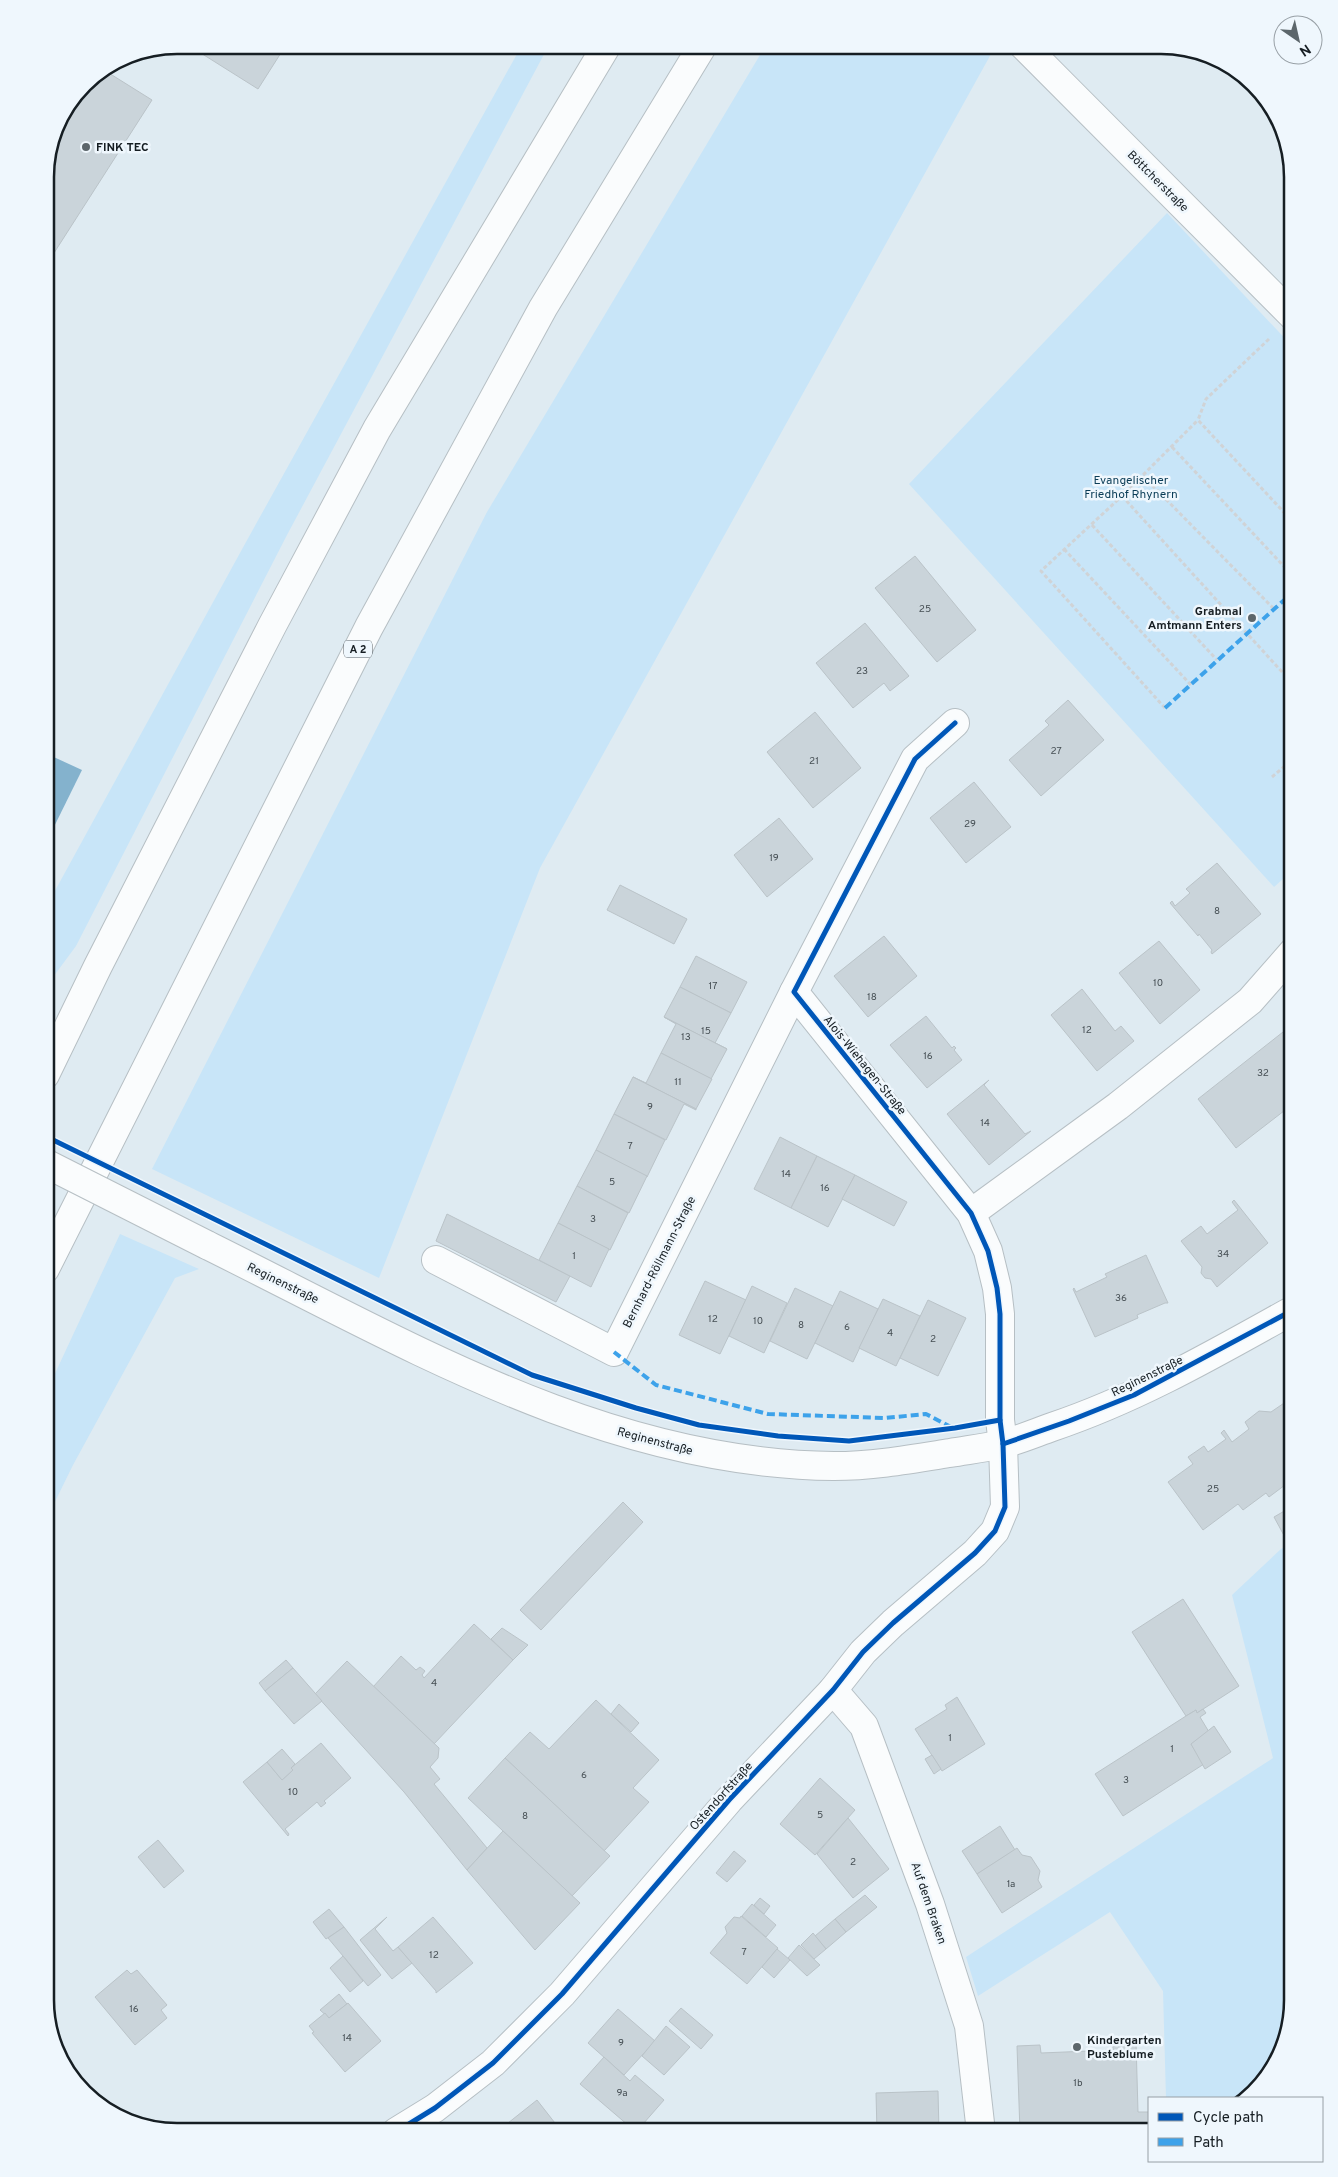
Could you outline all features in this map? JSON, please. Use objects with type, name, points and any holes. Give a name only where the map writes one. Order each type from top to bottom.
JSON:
[{"type":"main road","points":[[54,1056],[98,966],[272,626],[376,429],[602,54]]},
{"type":"main road","name":"A 2","points":[[54,1251],[369,627],[543,308],[698,54]]},
{"type":"main road","name":"Böttcherstraße","points":[[1032,54],[1284,307]]},
{"type":"main road","points":[[794,992],[915,759],[954,723]]},
{"type":"main road","points":[[971,1213],[1118,1106],[1250,1001],[1284,962]]},
{"type":"main road","name":"Alois-Wiehagen-Straße","points":[[794,992],[971,1213],[988,1250],[997,1288],[1000,1314],[1000,1420],[1003,1444]]},
{"type":"main road","name":"Bernhard-Röllmann-Straße","points":[[436,1260],[614,1352],[794,992]]},
{"type":"main road","name":"Reginenstraße","points":[[54,1168],[412,1347],[519,1397],[634,1437],[708,1454],[784,1463],[836,1466],[906,1460],[1003,1444],[1069,1421],[1134,1395],[1284,1315]]},
{"type":"main road","name":"Ostendorfstraße","points":[[411,2123],[435,2108],[493,2063],[562,1994],[729,1800],[833,1690],[863,1652],[893,1623],[975,1553],[995,1531],[1005,1507],[1003,1444]]},
{"type":"main road","name":"Auf dem Braken","points":[[833,1690],[864,1726],[930,1904],[969,2026],[979,2123]]},
{"type":"path","points":[[1165,708],[1041,571],[1092,525],[1172,447],[1198,420],[1206,399],[1284,325]]},
{"type":"path","points":[[1198,420],[1284,512]]},
{"type":"path","points":[[1172,447],[1284,566]]},
{"type":"path","points":[[1142,476],[1274,609]]},
{"type":"path","points":[[1122,496],[1284,674]]},
{"type":"path","points":[[1092,525],[1217,660]]},
{"type":"path","points":[[1064,549],[1191,685]]},
{"type":"path","points":[[1272,778],[1284,767]]},
{"type":"green space","points":[[517,54],[544,54],[287,535],[76,946],[54,976],[54,893]]},
{"type":"green space","points":[[761,54],[991,54],[540,868],[379,1278],[152,1169],[487,512]]},
{"type":"green space","name":"Evangelischer Friedhof Rhynern","points":[[1167,213],[1284,337],[1284,878],[1274,887],[909,484]]},
{"type":"green space","points":[[120,1234],[199,1269],[175,1278],[73,1465],[54,1504],[54,1376]]},
{"type":"green space","points":[[1284,1547],[1284,2000],[1280,2032],[1268,2062],[1259,2075],[1237,2097],[1166,2097],[1163,1991],[1110,1912],[978,1996],[966,1957],[1273,1758],[1232,1595]]},
{"type":"shaded area","points":[[54,757],[82,770],[54,827]]},
{"type":"building","points":[[202,54],[280,54],[258,89]]},
{"type":"building","name":"FINK TEC","points":[[109,73],[152,100],[54,253],[55,161],[63,130],[74,108],[90,90]]},
{"type":"building","points":[[915,556],[976,630],[937,662],[875,588]]},
{"type":"building","points":[[865,623],[909,676],[890,691],[884,683],[853,708],[816,663]]},
{"type":"building","points":[[1068,700],[1104,740],[1041,796],[1009,760],[1049,725],[1045,721]]},
{"type":"building","points":[[815,712],[861,768],[813,808],[767,752]]},
{"type":"building","points":[[974,782],[1011,827],[966,863],[930,818]]},
{"type":"building","points":[[779,818],[813,859],[767,897],[734,855]]},
{"type":"building","points":[[1217,863],[1261,914],[1212,954],[1212,950],[1199,934],[1198,936],[1170,903],[1172,901],[1175,906],[1190,893],[1186,889]]},
{"type":"building","points":[[620,885],[687,919],[674,944],[607,910]]},
{"type":"building","points":[[884,936],[917,976],[868,1017],[834,976]]},
{"type":"building","points":[[1159,941],[1200,990],[1160,1024],[1119,973]]},
{"type":"building","points":[[696,956],[747,982],[731,1013],[680,987]]},
{"type":"building","points":[[680,987],[731,1013],[715,1043],[664,1017]]},
{"type":"building","points":[[1082,989],[1115,1031],[1121,1026],[1134,1041],[1097,1071],[1051,1015]]},
{"type":"building","points":[[926,1016],[952,1048],[954,1046],[956,1048],[954,1050],[962,1060],[927,1088],[890,1045]]},
{"type":"building","points":[[664,1017],[727,1049],[711,1079],[661,1053],[676,1024]]},
{"type":"building","points":[[1283,1032],[1284,1111],[1236,1148],[1198,1099]]},
{"type":"building","points":[[661,1053],[712,1079],[696,1109],[633,1077],[646,1083]]},
{"type":"building","points":[[633,1077],[696,1109],[684,1104],[666,1140],[614,1114]]},
{"type":"building","points":[[989,1080],[984,1085],[1025,1134],[1031,1131],[989,1165],[947,1114]]},
{"type":"building","points":[[614,1114],[665,1140],[647,1177],[596,1150]]},
{"type":"building","points":[[780,1137],[817,1156],[791,1208],[754,1189]]},
{"type":"building","points":[[596,1150],[647,1176],[629,1213],[577,1186]]},
{"type":"building","points":[[817,1156],[855,1175],[828,1227],[791,1208]]},
{"type":"building","points":[[855,1175],[907,1202],[894,1226],[842,1199]]},
{"type":"building","points":[[577,1186],[628,1213],[610,1250],[558,1223]]},
{"type":"building","points":[[1234,1200],[1268,1243],[1217,1287],[1211,1279],[1205,1278],[1201,1273],[1202,1267],[1181,1241],[1201,1226],[1207,1234],[1238,1210],[1232,1202]]},
{"type":"building","points":[[447,1214],[570,1276],[556,1302],[436,1241]]},
{"type":"building","points":[[558,1223],[609,1249],[591,1287],[539,1260]]},
{"type":"building","points":[[1146,1255],[1168,1303],[1137,1315],[1138,1318],[1095,1337],[1073,1289],[1076,1292],[1107,1277],[1105,1274]]},
{"type":"building","points":[[705,1281],[746,1300],[720,1354],[679,1335]]},
{"type":"building","points":[[752,1286],[787,1303],[764,1353],[729,1336]]},
{"type":"building","points":[[795,1288],[833,1306],[807,1359],[770,1341]]},
{"type":"building","points":[[840,1291],[878,1309],[853,1362],[815,1343]]},
{"type":"building","points":[[883,1299],[920,1316],[896,1366],[859,1348]]},
{"type":"building","points":[[928,1300],[966,1318],[938,1376],[900,1358]]},
{"type":"building","points":[[1284,1403],[1284,1486],[1269,1497],[1266,1493],[1243,1510],[1238,1504],[1203,1530],[1168,1482],[1193,1464],[1188,1457],[1204,1446],[1208,1452],[1226,1439],[1221,1433],[1224,1430],[1232,1442],[1249,1429],[1245,1422],[1259,1411],[1271,1412]]},
{"type":"building","points":[[623,1502],[643,1522],[541,1630],[520,1610]]},
{"type":"building","points":[[1284,1511],[1284,1535],[1274,1517]]},
{"type":"building","points":[[1183,1599],[1239,1686],[1197,1713],[1196,1710],[1186,1716],[1132,1632]]},
{"type":"building","points":[[474,1624],[513,1660],[434,1744],[373,1687],[401,1656],[416,1670],[420,1667],[425,1671],[422,1675],[424,1678]]},
{"type":"building","points":[[502,1628],[528,1645],[513,1660],[491,1639]]},
{"type":"building","points":[[286,1660],[293,1668],[265,1691],[259,1683]]},
{"type":"building","points":[[347,1661],[439,1748],[438,1758],[430,1767],[440,1779],[434,1784],[487,1848],[467,1870],[404,1792],[315,1694]]},
{"type":"building","points":[[293,1668],[322,1701],[294,1724],[265,1691]]},
{"type":"building","points":[[957,1697],[985,1744],[942,1771],[915,1729],[947,1709],[945,1705]]},
{"type":"building","points":[[596,1700],[659,1760],[633,1788],[649,1802],[604,1851],[505,1758],[530,1732],[549,1749]]},
{"type":"building","points":[[619,1704],[639,1723],[631,1732],[611,1714]]},
{"type":"building","points":[[1203,1709],[1206,1713],[1200,1717],[1209,1732],[1191,1744],[1204,1764],[1123,1816],[1095,1774],[1186,1716],[1196,1710],[1197,1713]]},
{"type":"building","points":[[1214,1726],[1231,1752],[1205,1769],[1191,1744]]},
{"type":"building","points":[[321,1743],[351,1778],[324,1801],[326,1803],[321,1807],[317,1802],[285,1829],[289,1834],[288,1836],[243,1782],[267,1762],[282,1780],[293,1770],[291,1768]]},
{"type":"building","points":[[282,1749],[295,1764],[291,1768],[293,1770],[282,1780],[267,1762]]},
{"type":"building","points":[[932,1755],[941,1769],[934,1774],[925,1759]]},
{"type":"building","points":[[505,1758],[610,1856],[572,1896],[468,1798]]},
{"type":"building","points":[[820,1778],[855,1810],[815,1855],[780,1824]]},
{"type":"building","points":[[848,1818],[889,1869],[853,1898],[817,1854]]},
{"type":"building","points":[[1000,1826],[1015,1850],[977,1874],[962,1851]]},
{"type":"building","points":[[503,1831],[580,1903],[535,1950],[467,1870]]},
{"type":"building","points":[[158,1840],[184,1871],[164,1888],[138,1857]]},
{"type":"building","points":[[1017,1848],[1022,1855],[1031,1857],[1040,1871],[1038,1880],[1042,1887],[1002,1913],[977,1874]]},
{"type":"building","points":[[734,1851],[746,1861],[727,1882],[716,1873]]},
{"type":"building","points":[[865,1895],[877,1907],[846,1932],[835,1919]]},
{"type":"building","points":[[760,1898],[770,1906],[764,1914],[754,1905]]},
{"type":"building","points":[[752,1904],[776,1925],[766,1937],[742,1916]]},
{"type":"building","points":[[329,1909],[344,1927],[326,1939],[313,1922]]},
{"type":"building","points":[[741,1916],[778,1948],[747,1984],[710,1953],[727,1933],[725,1927],[734,1917],[740,1918]]},
{"type":"building","points":[[387,1917],[375,1929],[393,1951],[398,1947],[412,1963],[392,1979],[360,1940]]},
{"type":"building","points":[[433,1917],[473,1963],[436,1993],[398,1947]]},
{"type":"building","points":[[835,1919],[846,1932],[826,1949],[815,1936]]},
{"type":"building","points":[[344,1927],[381,1975],[368,1986],[328,1938]]},
{"type":"building","points":[[813,1933],[826,1949],[814,1959],[801,1945]]},
{"type":"building","points":[[799,1945],[820,1965],[807,1976],[788,1958]]},
{"type":"building","points":[[777,1949],[790,1960],[774,1978],[762,1967]]},
{"type":"building","points":[[343,1956],[363,1981],[350,1992],[330,1968]]},
{"type":"building","points":[[127,1970],[131,1974],[137,1970],[167,2005],[161,2010],[167,2018],[135,2045],[95,1997]]},
{"type":"building","points":[[339,1994],[347,2004],[329,2018],[320,2010]]},
{"type":"building","points":[[348,2003],[381,2041],[345,2072],[312,2033],[314,2032],[309,2026],[325,2013],[329,2018]]},
{"type":"building","points":[[681,2008],[713,2035],[701,2049],[669,2021]]},
{"type":"building","points":[[618,2009],[655,2041],[624,2075],[588,2043]]},
{"type":"building","points":[[666,2026],[690,2047],[664,2075],[642,2056]]},
{"type":"building","points":[[1136,2042],[1138,2112],[1148,2112],[1148,2123],[1020,2123],[1017,2046],[1040,2045],[1041,2053],[1113,2050],[1113,2043]]},
{"type":"building","points":[[604,2057],[630,2081],[635,2075],[664,2100],[644,2123],[626,2123],[580,2084]]},
{"type":"building","points":[[938,2091],[939,2123],[877,2123],[876,2093]]},
{"type":"building","points":[[537,2100],[555,2123],[508,2123]]},
{"type":"marked path","points":[[1165,708],[1284,600]]},
{"type":"marked path","points":[[614,1352],[656,1385],[768,1414],[885,1418],[926,1414],[951,1427]]},
{"type":"cycle path","points":[[411,2123],[435,2108],[493,2063],[562,1994],[729,1800],[833,1690],[863,1652],[893,1623],[975,1553],[995,1531],[1005,1507],[1003,1444],[1000,1420],[1000,1314],[997,1288],[988,1251],[971,1213],[794,992],[915,759],[955,723]]},
{"type":"cycle path","points":[[54,1140],[532,1375],[636,1408],[699,1425],[778,1436],[849,1441],[955,1428],[1000,1420]]},
{"type":"cycle path","points":[[1003,1444],[1069,1421],[1134,1395],[1284,1315]]},
{"type":"place","name":"FINK TEC","points":[[86,147]]},
{"type":"place","name":"Grabmal Amtmann Enters","points":[[1252,618]]},
{"type":"place","name":"Kindergarten Pusteblume","points":[[1077,2047]]}]
